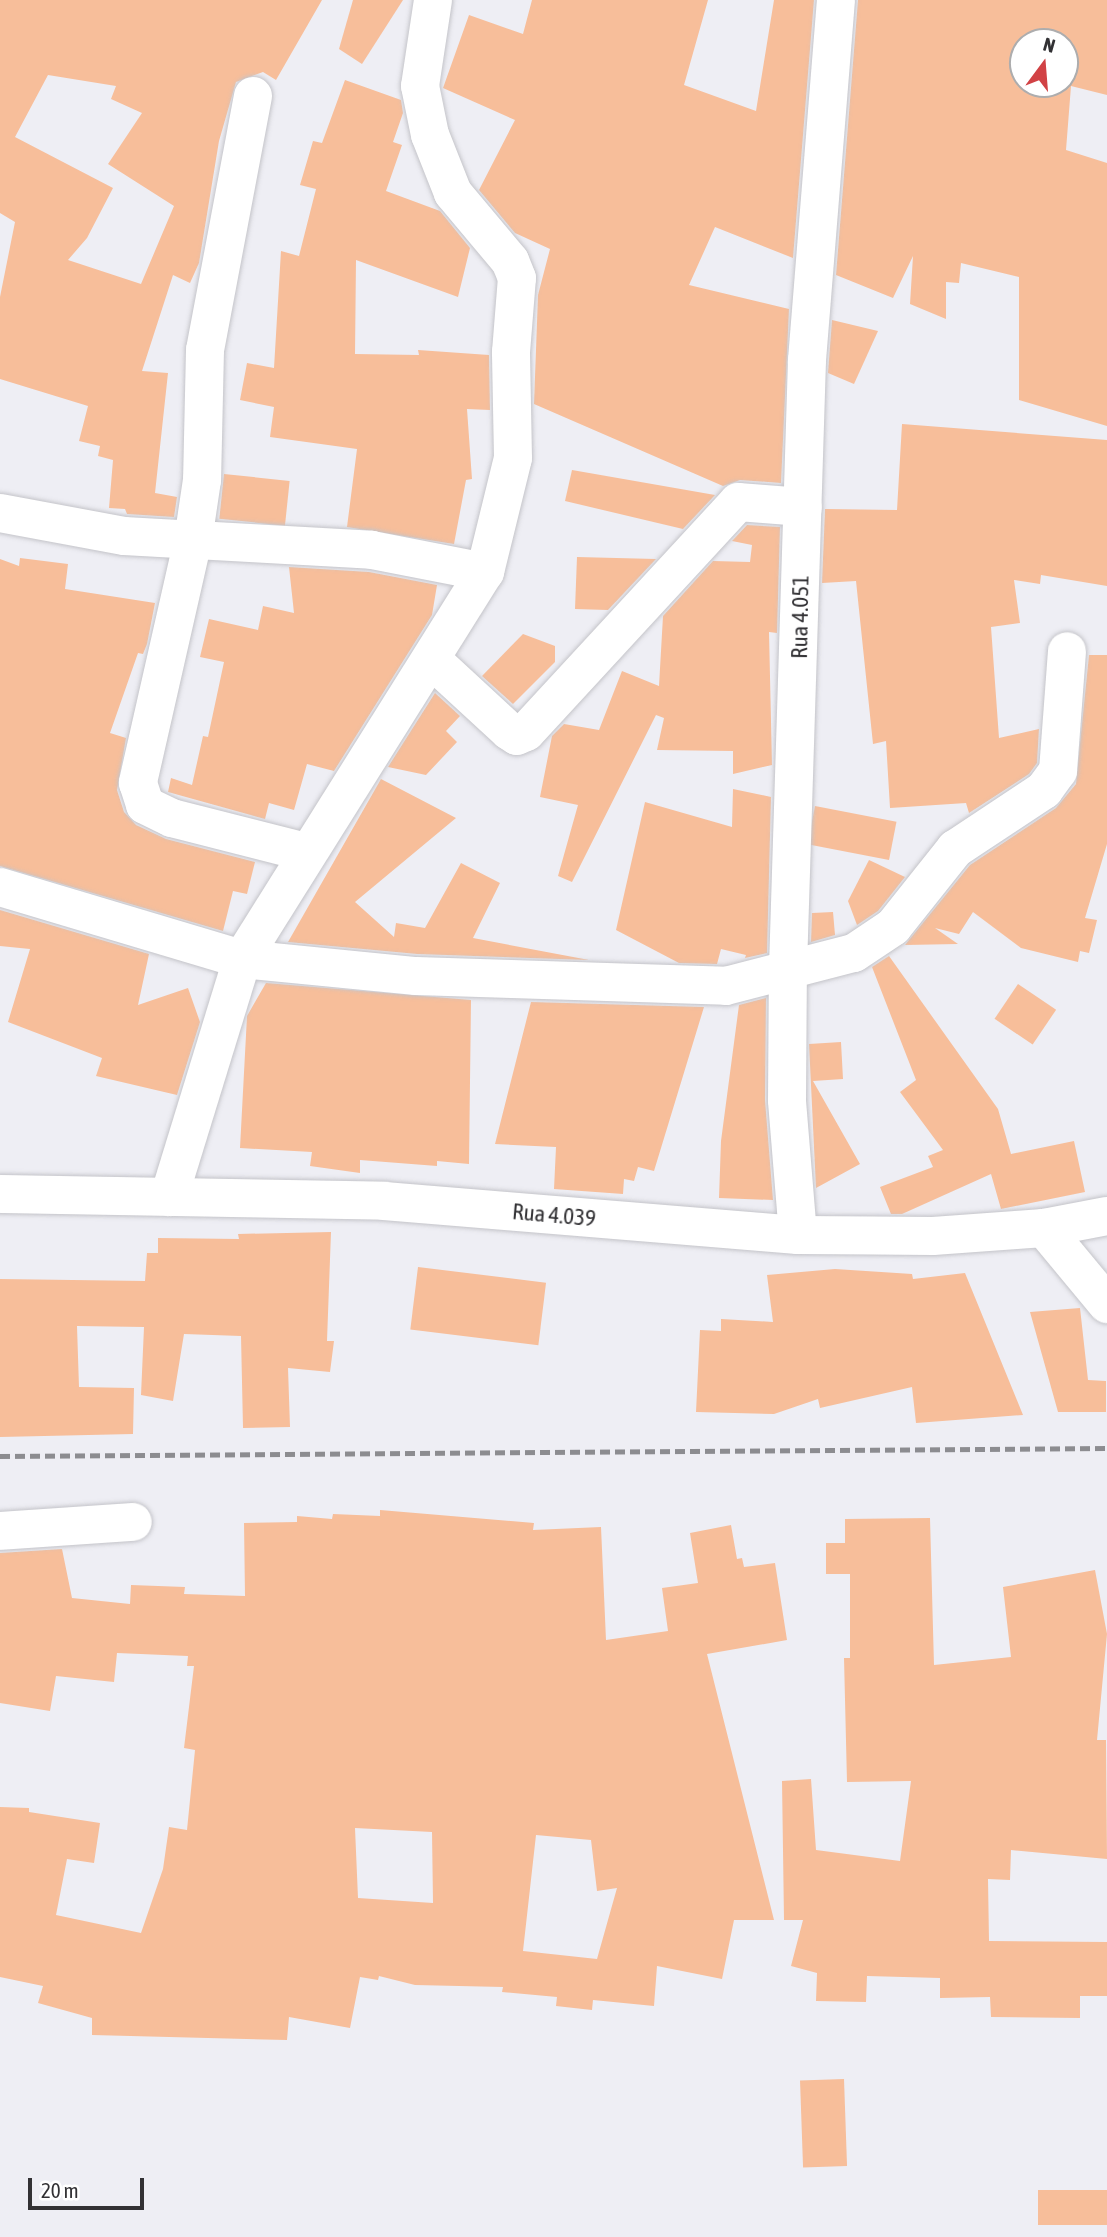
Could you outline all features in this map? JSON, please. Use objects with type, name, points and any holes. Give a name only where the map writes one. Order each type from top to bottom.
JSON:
[{"type":"street","points":[[169,1197],[242,959],[305,852],[432,659],[485,572],[513,458],[511,352],[517,278],[510,261],[453,193],[430,135],[420,86],[433,0]]},
{"type":"street","name":"Rua 4.051","points":[[798,1235],[787,1100],[788,968],[807,360],[836,0]]},
{"type":"street","points":[[253,96],[205,350],[202,480],[193,540],[138,783],[145,805],[172,818],[305,852]]},
{"type":"street","points":[[432,659],[517,736],[526,732],[738,502],[803,507]]},
{"type":"street","points":[[0,513],[124,536],[372,551],[485,572]]},
{"type":"street","points":[[0,887],[242,959],[416,976],[726,986],[855,953],[893,927],[955,849],[1044,790],[1058,771],[1067,651]]},
{"type":"street","name":"Rua 4.039","points":[[0,1194],[384,1201],[798,1235],[933,1236],[1044,1228],[1107,1216]]},
{"type":"street","points":[[1044,1228],[1107,1304]]},
{"type":"street","points":[[0,1531],[133,1522]]},
{"type":"building","points":[[0,0],[322,0],[276,80],[263,72],[236,82],[219,141],[199,263],[190,283],[173,275],[142,371],[168,373],[155,493],[177,497],[174,517],[127,514],[125,509],[109,508],[113,460],[98,456],[100,446],[79,441],[88,406],[0,379],[0,297],[15,222],[0,213]],"holes":[[[48,75],[116,86],[111,99],[142,113],[108,164],[174,206],[141,284],[68,260],[87,238],[113,188],[15,137]]]},
{"type":"building","points":[[353,0],[403,0],[362,64],[339,49]]},
{"type":"building","points":[[532,0],[708,0],[684,85],[756,111],[774,0],[814,0],[793,258],[715,227],[689,285],[789,309],[781,483],[740,480],[723,486],[534,404],[538,295],[550,249],[515,233],[479,190],[515,120],[443,88],[469,15],[523,34]]},
{"type":"building","points":[[858,0],[1107,0],[1107,95],[1079,88],[1079,28],[1009,28],[1009,98],[1070,98],[1066,150],[1107,163],[1107,426],[1019,400],[1019,277],[961,263],[959,283],[946,282],[946,319],[910,304],[913,256],[893,298],[836,275]]},
{"type":"building","points":[[345,80],[401,100],[403,113],[393,142],[402,145],[386,191],[440,211],[470,248],[458,297],[356,260],[355,354],[419,355],[418,350],[489,355],[490,410],[467,409],[472,479],[466,480],[454,544],[347,527],[357,449],[270,437],[274,407],[240,400],[247,363],[274,368],[281,251],[299,256],[316,189],[300,185],[313,141],[322,143]]},
{"type":"building","points":[[832,320],[878,331],[854,384],[828,373]]},
{"type":"building","points":[[902,424],[1107,440],[1107,586],[1041,575],[1040,584],[1014,580],[1020,623],[991,627],[999,738],[1039,729],[1037,763],[1029,774],[969,813],[966,803],[890,808],[886,741],[873,744],[856,581],[822,583],[825,509],[897,510]]},
{"type":"building","points":[[572,470],[715,495],[683,529],[565,501]]},
{"type":"building","points":[[224,474],[290,481],[285,526],[219,519]]},
{"type":"building","points":[[747,525],[780,527],[777,633],[769,632],[772,765],[733,774],[733,751],[657,750],[664,718],[656,715],[572,882],[558,876],[578,805],[540,797],[552,736],[564,724],[599,730],[622,671],[659,686],[663,616],[713,561],[750,562],[752,545],[732,541]]},
{"type":"building","points":[[577,557],[656,559],[608,610],[575,609]]},
{"type":"building","points":[[20,558],[68,564],[65,589],[155,603],[147,644],[143,654],[138,653],[110,733],[126,738],[117,790],[124,812],[136,825],[166,839],[255,862],[247,894],[233,891],[223,931],[0,866],[0,559],[19,566]]},
{"type":"building","points":[[289,567],[369,572],[437,585],[432,615],[334,771],[307,764],[294,810],[269,803],[265,819],[168,792],[171,778],[192,785],[203,736],[208,737],[224,662],[200,657],[209,619],[258,630],[263,606],[294,613]]},
{"type":"building","points":[[523,634],[555,646],[555,662],[513,704],[482,676]]},
{"type":"building","points":[[1089,655],[1107,655],[1107,844],[1085,918],[1097,920],[1089,953],[1080,951],[1078,962],[1021,948],[973,912],[959,934],[935,928],[958,944],[905,945],[970,865],[1056,808],[1076,784]]},
{"type":"building","points":[[435,693],[460,716],[446,731],[457,742],[426,775],[388,767]]},
{"type":"building","points":[[381,779],[456,818],[355,902],[394,937],[396,923],[425,928],[461,863],[500,883],[473,938],[589,960],[417,954],[288,942]]},
{"type":"building","points":[[733,789],[771,797],[767,953],[745,958],[746,955],[721,949],[717,964],[679,963],[616,930],[645,802],[732,827]]},
{"type":"building","points":[[815,806],[896,822],[889,860],[808,844]]},
{"type":"building","points":[[869,860],[905,877],[878,911],[857,925],[848,901]]},
{"type":"building","points":[[0,910],[149,954],[138,1005],[188,988],[200,1022],[177,1095],[96,1076],[102,1058],[8,1022],[30,949],[0,946]]},
{"type":"building","points":[[833,912],[835,935],[811,942],[812,913]]},
{"type":"building","points":[[889,956],[998,1109],[1011,1154],[1074,1141],[1085,1192],[1001,1209],[991,1174],[902,1214],[891,1214],[880,1187],[933,1167],[928,1156],[943,1150],[900,1092],[916,1080],[872,967]]},
{"type":"building","points":[[266,983],[471,1000],[469,1164],[437,1161],[437,1166],[360,1160],[360,1173],[310,1166],[312,1152],[240,1148],[247,1016]]},
{"type":"building","points":[[1018,984],[1056,1010],[1033,1045],[995,1019]]},
{"type":"building","points":[[766,998],[765,1100],[773,1200],[719,1198],[721,1141],[739,1005]]},
{"type":"building","points":[[531,1002],[704,1007],[654,1171],[638,1167],[634,1181],[624,1179],[623,1194],[554,1189],[556,1147],[495,1144]]},
{"type":"building","points":[[841,1042],[843,1079],[813,1081],[860,1164],[816,1188],[809,1044]]},
{"type":"building","points":[[331,1232],[327,1341],[334,1341],[330,1372],[288,1368],[290,1427],[243,1428],[241,1336],[184,1334],[173,1401],[141,1395],[144,1327],[77,1326],[79,1387],[134,1388],[133,1434],[0,1437],[0,1279],[145,1281],[147,1253],[158,1253],[158,1238],[239,1239],[238,1234]]},
{"type":"building","points":[[418,1267],[546,1283],[538,1345],[410,1330]]},
{"type":"building","points":[[835,1269],[912,1274],[913,1279],[965,1273],[1023,1415],[916,1423],[912,1387],[820,1408],[818,1399],[774,1414],[696,1412],[700,1330],[721,1331],[721,1319],[773,1322],[767,1275]]},
{"type":"building","points":[[1080,1308],[1088,1380],[1106,1381],[1106,1412],[1058,1412],[1030,1312]]},
{"type":"building","points":[[380,1510],[534,1523],[533,1530],[601,1527],[606,1640],[668,1631],[662,1588],[698,1583],[690,1533],[731,1525],[737,1559],[742,1558],[744,1567],[775,1563],[787,1640],[707,1654],[774,1920],[734,1920],[722,1979],[657,1966],[654,2006],[593,2000],[592,2010],[556,2006],[557,1997],[502,1992],[503,1987],[415,1985],[379,1976],[378,1980],[360,1977],[350,2028],[289,2017],[287,2040],[92,2035],[92,2018],[38,2003],[43,1986],[0,1977],[0,1807],[29,1808],[29,1812],[100,1823],[94,1863],[67,1859],[56,1915],[141,1933],[163,1869],[169,1827],[187,1830],[195,1750],[184,1748],[194,1666],[187,1666],[188,1656],[117,1653],[114,1682],[56,1676],[50,1711],[0,1703],[0,1553],[62,1549],[72,1598],[130,1604],[131,1585],[185,1587],[184,1594],[245,1596],[244,1523],[297,1522],[297,1516],[332,1519],[333,1514],[380,1516]],"holes":[[[355,1828],[432,1832],[433,1903],[358,1898]],[[536,1835],[591,1840],[597,1891],[617,1888],[597,1959],[523,1951]]]},
{"type":"building","points":[[930,1518],[934,1665],[1011,1657],[1003,1587],[1095,1570],[1107,1634],[1097,1740],[1106,1740],[1107,1859],[1011,1850],[1010,1880],[988,1879],[989,1941],[1107,1942],[1107,1996],[1080,1996],[1080,2018],[991,2017],[990,1997],[940,1998],[940,1978],[867,1976],[866,2002],[816,2001],[817,1973],[791,1966],[803,1920],[784,1920],[782,1781],[811,1779],[816,1850],[900,1861],[911,1781],[847,1782],[844,1658],[850,1658],[850,1574],[826,1574],[826,1543],[845,1543],[845,1519]]},
{"type":"building","points":[[844,2079],[847,2166],[803,2167],[800,2081]]},
{"type":"building","points":[[1038,2190],[1107,2190],[1107,2225],[1038,2225]]},
{"type":"railway","points":[[0,1456],[1107,1448]]}]
